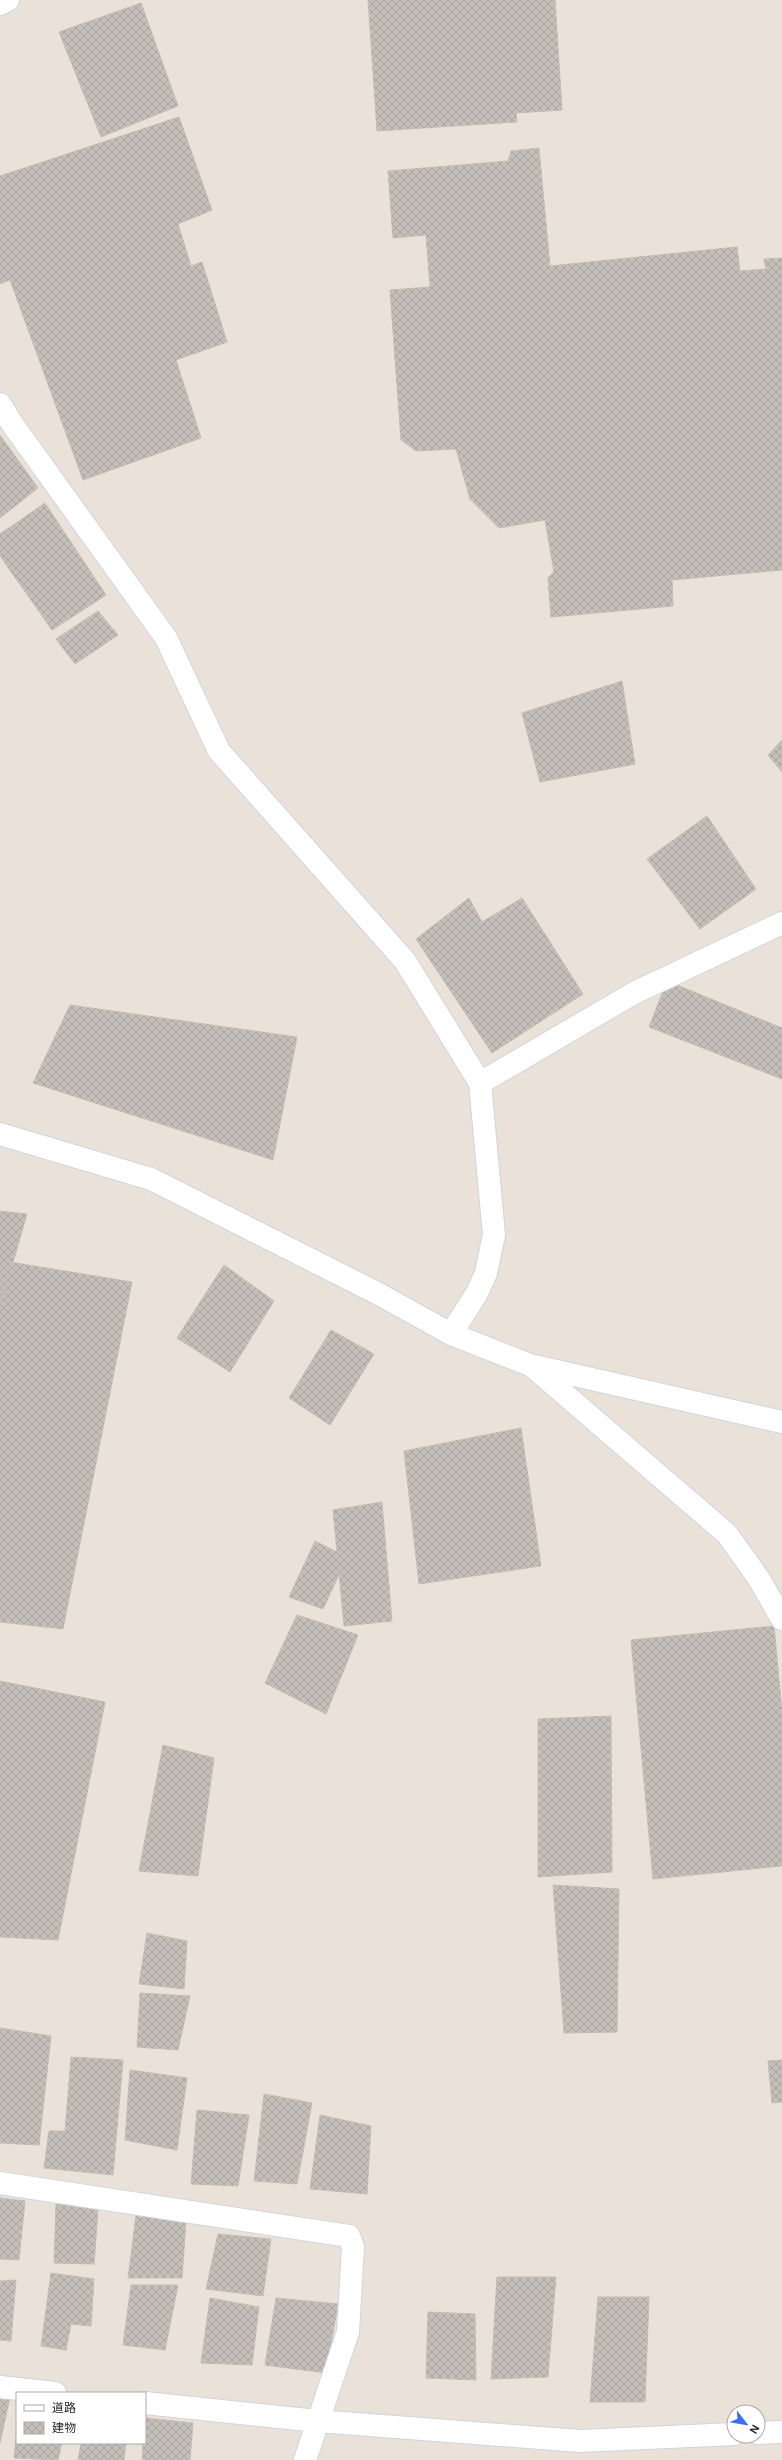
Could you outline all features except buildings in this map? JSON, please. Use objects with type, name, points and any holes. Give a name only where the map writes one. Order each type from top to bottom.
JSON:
[{"type":"street","points":[[0,4],[8,0]]},
{"type":"street","points":[[0,404],[13,425],[166,638],[219,751],[405,961],[480,1083],[494,1235],[486,1273],[477,1293],[451,1334]]},
{"type":"street","points":[[480,1083],[634,993],[782,923]]},
{"type":"street","points":[[0,1134],[151,1180],[377,1293],[451,1334],[530,1365],[782,1422]]},
{"type":"street","points":[[530,1365],[727,1534],[760,1579],[782,1619]]},
{"type":"street","points":[[0,2183],[349,2236],[353,2247],[348,2332],[305,2460]]},
{"type":"street","points":[[0,2387],[46,2392]]},
{"type":"street","points":[[146,2403],[317,2421],[580,2441],[726,2434]]},
{"type":"street","points":[[766,2433],[782,2432]]}]
